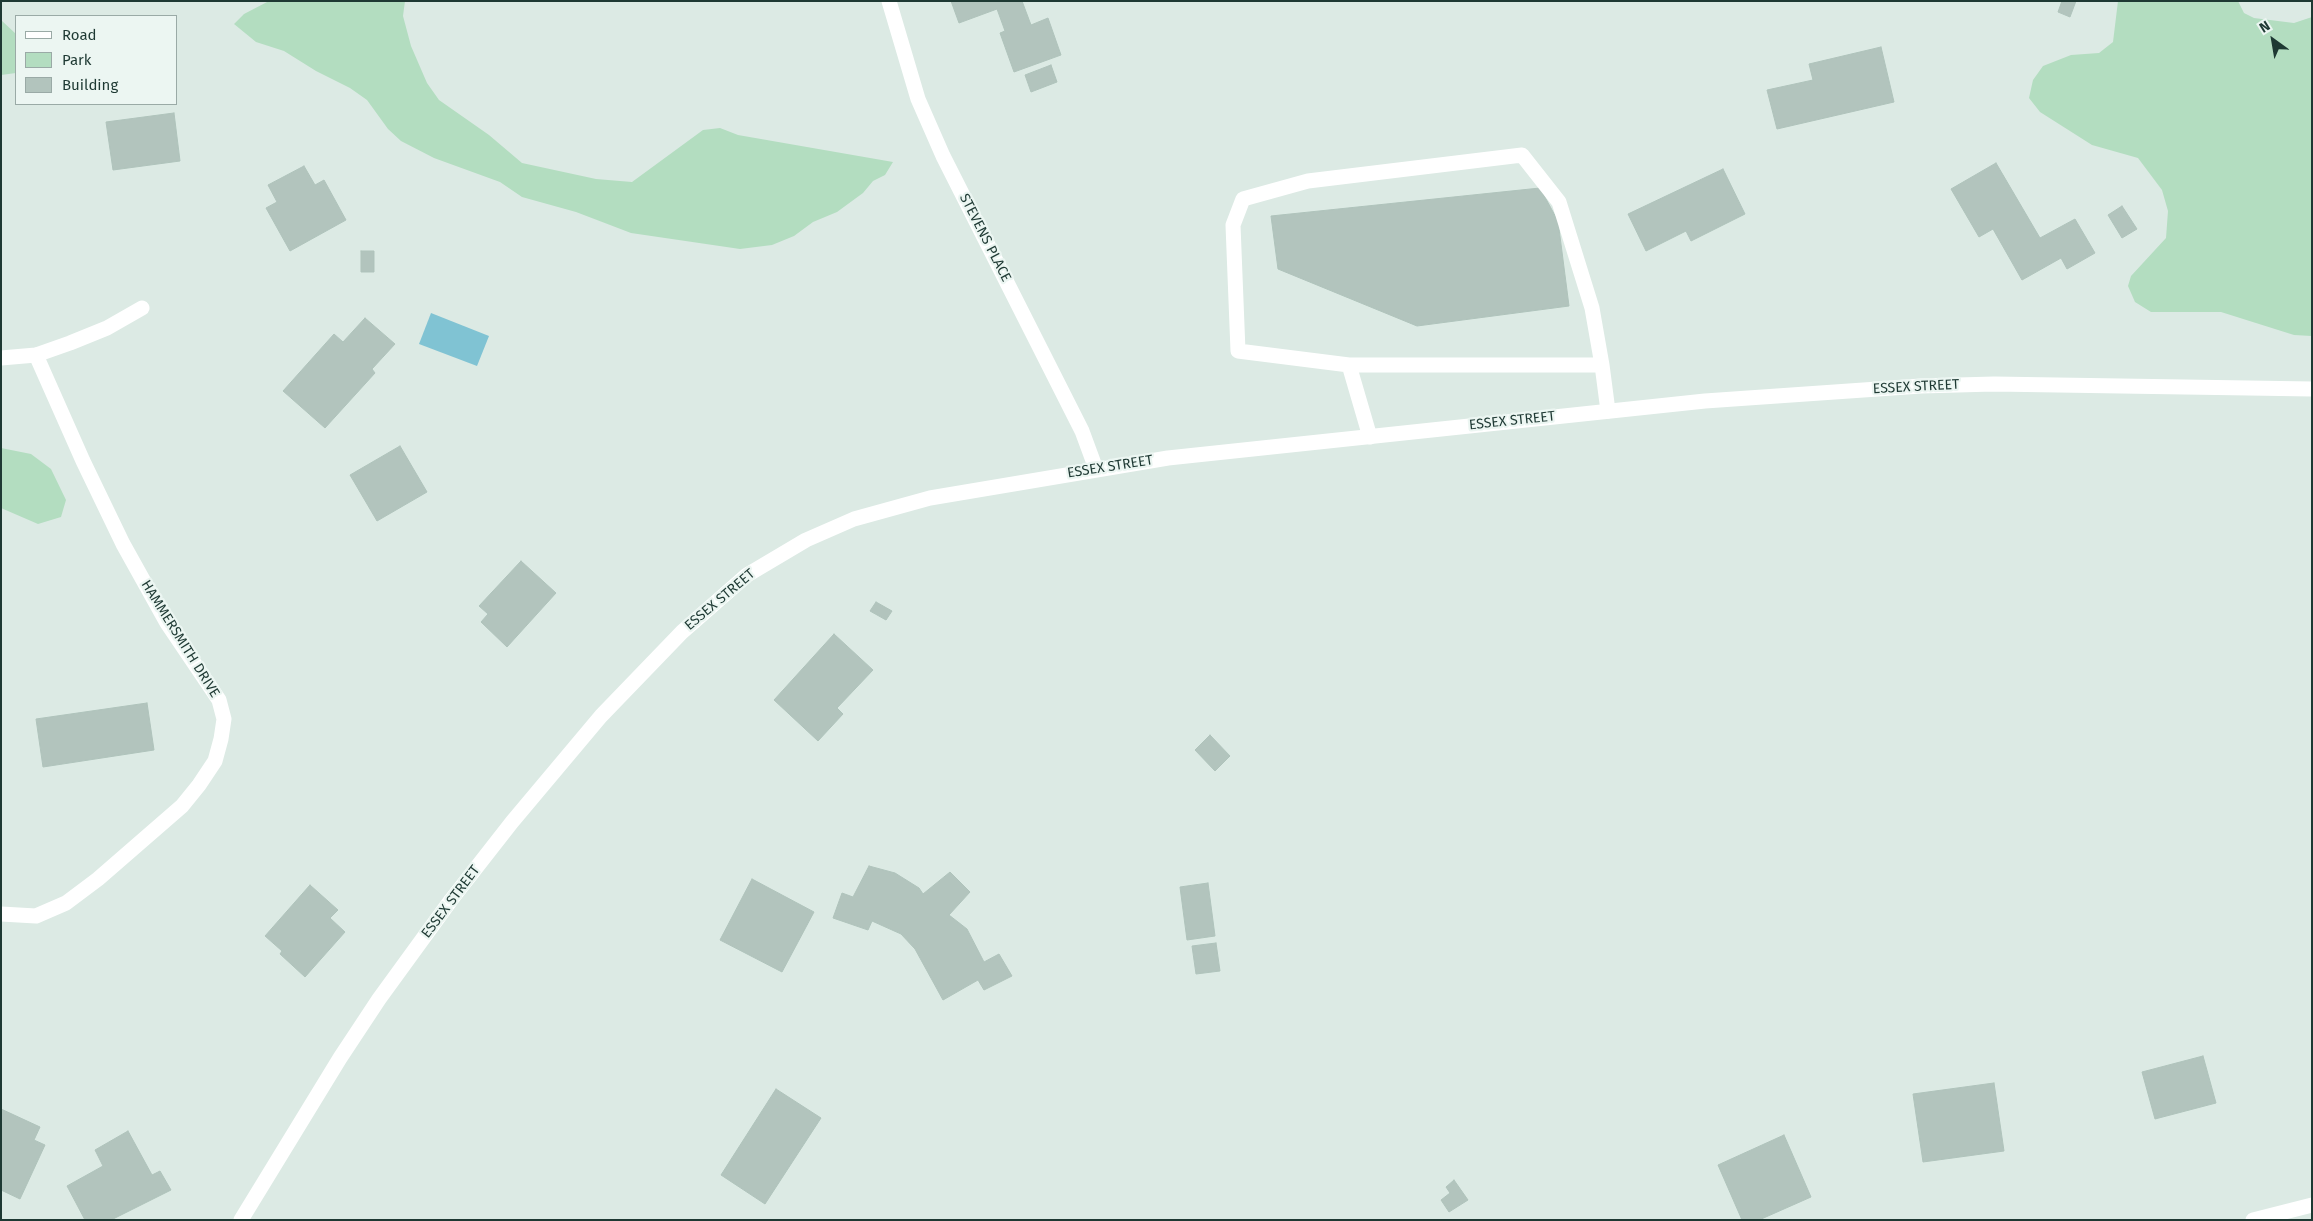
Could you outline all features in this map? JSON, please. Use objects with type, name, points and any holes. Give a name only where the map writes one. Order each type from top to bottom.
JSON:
[{"type":"main road","name":"STEVENS PLACE","points":[[889,1],[918,99],[943,156],[1082,431],[1096,469]]},
{"type":"main road","points":[[1602,365],[1349,365],[1238,351],[1233,225],[1243,199],[1308,181],[1522,155],[1559,202],[1592,308],[1602,365],[1608,411]]},
{"type":"main road","points":[[1,358],[36,355],[107,328],[142,308]]},
{"type":"main road","name":"HAMMERSMITH DRIVE","points":[[1,914],[36,916],[66,903],[98,879],[182,806],[199,786],[215,761],[224,719],[219,700],[168,623],[122,544],[36,355]]},
{"type":"main road","points":[[1349,365],[1370,437]]},
{"type":"main road","name":"ESSEX STREET","points":[[241,1220],[340,1058],[451,900],[534,794],[601,716],[647,666],[716,600],[748,575],[780,554],[827,530],[854,519],[930,498],[1096,469],[1268,446],[1767,396],[1921,386],[2061,384],[2312,389]]},
{"type":"main road","points":[[2253,1220],[2312,1205]]},
{"type":"green space","points":[[269,1],[405,1],[403,16],[411,46],[427,83],[439,100],[489,135],[522,163],[596,179],[632,182],[703,130],[720,128],[738,135],[893,162],[885,175],[873,181],[863,193],[837,212],[813,222],[794,236],[772,245],[740,249],[631,233],[576,212],[522,197],[500,182],[434,158],[401,141],[388,129],[367,100],[350,88],[316,71],[284,51],[256,42],[234,24],[244,14]]},
{"type":"green space","points":[[2118,1],[2238,1],[2244,13],[2254,18],[2294,23],[2312,17],[2312,336],[2294,335],[2221,312],[2151,312],[2135,302],[2128,286],[2131,276],[2166,238],[2168,211],[2162,190],[2138,158],[2092,145],[2040,112],[2029,98],[2033,80],[2043,66],[2071,55],[2099,53],[2113,42]]},
{"type":"green space","points":[[1,20],[15,33],[15,73],[1,75]]},
{"type":"green space","points":[[1,448],[31,454],[51,469],[66,500],[61,517],[38,524],[1,508]]},
{"type":"water","points":[[431,313],[489,336],[477,366],[419,344]]},
{"type":"building","points":[[951,1],[1022,1],[1031,25],[1048,18],[1061,55],[1014,72],[1000,33],[1005,31],[997,9],[959,23]]},
{"type":"building","points":[[2062,1],[2076,1],[2070,17],[2058,12]]},
{"type":"building","points":[[1881,47],[1894,102],[1777,129],[1767,90],[1813,80],[1809,64]]},
{"type":"building","points":[[1051,65],[1057,82],[1031,92],[1025,75]]},
{"type":"building","points":[[174,113],[180,161],[113,170],[106,122]]},
{"type":"building","points":[[1996,163],[2040,238],[2075,219],[2095,253],[2067,269],[2061,258],[2022,280],[1993,229],[1979,237],[1951,189]]},
{"type":"building","points":[[304,166],[315,185],[324,180],[346,220],[290,251],[266,208],[277,202],[268,185]]},
{"type":"building","points":[[1723,169],[1745,214],[1691,241],[1686,231],[1646,251],[1628,214]]},
{"type":"building","points":[[1540,188],[1558,221],[1569,306],[1417,326],[1278,269],[1271,216]]},
{"type":"building","points":[[2122,206],[2137,229],[2122,238],[2108,215]]},
{"type":"building","points":[[361,251],[374,251],[374,272],[361,272]]},
{"type":"building","points":[[365,318],[395,344],[372,369],[375,373],[325,428],[283,391],[334,334],[343,342]]},
{"type":"building","points":[[400,446],[427,492],[377,521],[350,475]]},
{"type":"building","points":[[521,561],[556,593],[507,647],[481,622],[488,614],[479,606]]},
{"type":"building","points":[[876,602],[892,611],[886,620],[870,611]]},
{"type":"building","points":[[834,634],[873,670],[837,708],[843,714],[818,741],[774,700]]},
{"type":"building","points":[[147,703],[154,750],[43,767],[36,719]]},
{"type":"building","points":[[1210,735],[1230,756],[1215,771],[1195,750]]},
{"type":"building","points":[[869,866],[895,873],[919,888],[923,894],[950,872],[970,892],[949,915],[967,929],[984,962],[999,954],[1012,976],[984,990],[978,980],[943,1000],[915,949],[901,934],[872,921],[868,930],[833,918],[842,893],[853,897]]},
{"type":"building","points":[[752,879],[814,912],[782,972],[720,940]]},
{"type":"building","points":[[1208,883],[1215,936],[1187,940],[1180,887]]},
{"type":"building","points":[[310,885],[338,910],[330,918],[345,932],[305,977],[280,954],[282,951],[265,936]]},
{"type":"building","points":[[1216,943],[1220,971],[1196,974],[1192,946]]},
{"type":"building","points":[[2203,1056],[2216,1103],[2155,1119],[2142,1072]]},
{"type":"building","points":[[1994,1083],[2004,1151],[1923,1162],[1913,1094]]},
{"type":"building","points":[[776,1089],[821,1118],[765,1204],[721,1175]]},
{"type":"building","points":[[1,1109],[40,1127],[34,1140],[45,1145],[20,1199],[1,1190]]},
{"type":"building","points":[[128,1131],[152,1175],[160,1171],[171,1190],[111,1220],[85,1220],[67,1186],[103,1166],[95,1150]]},
{"type":"building","points":[[1784,1135],[1811,1197],[1759,1220],[1742,1220],[1718,1165]]},
{"type":"building","points":[[1454,1180],[1468,1200],[1449,1212],[1441,1200],[1450,1193],[1446,1187]]}]
